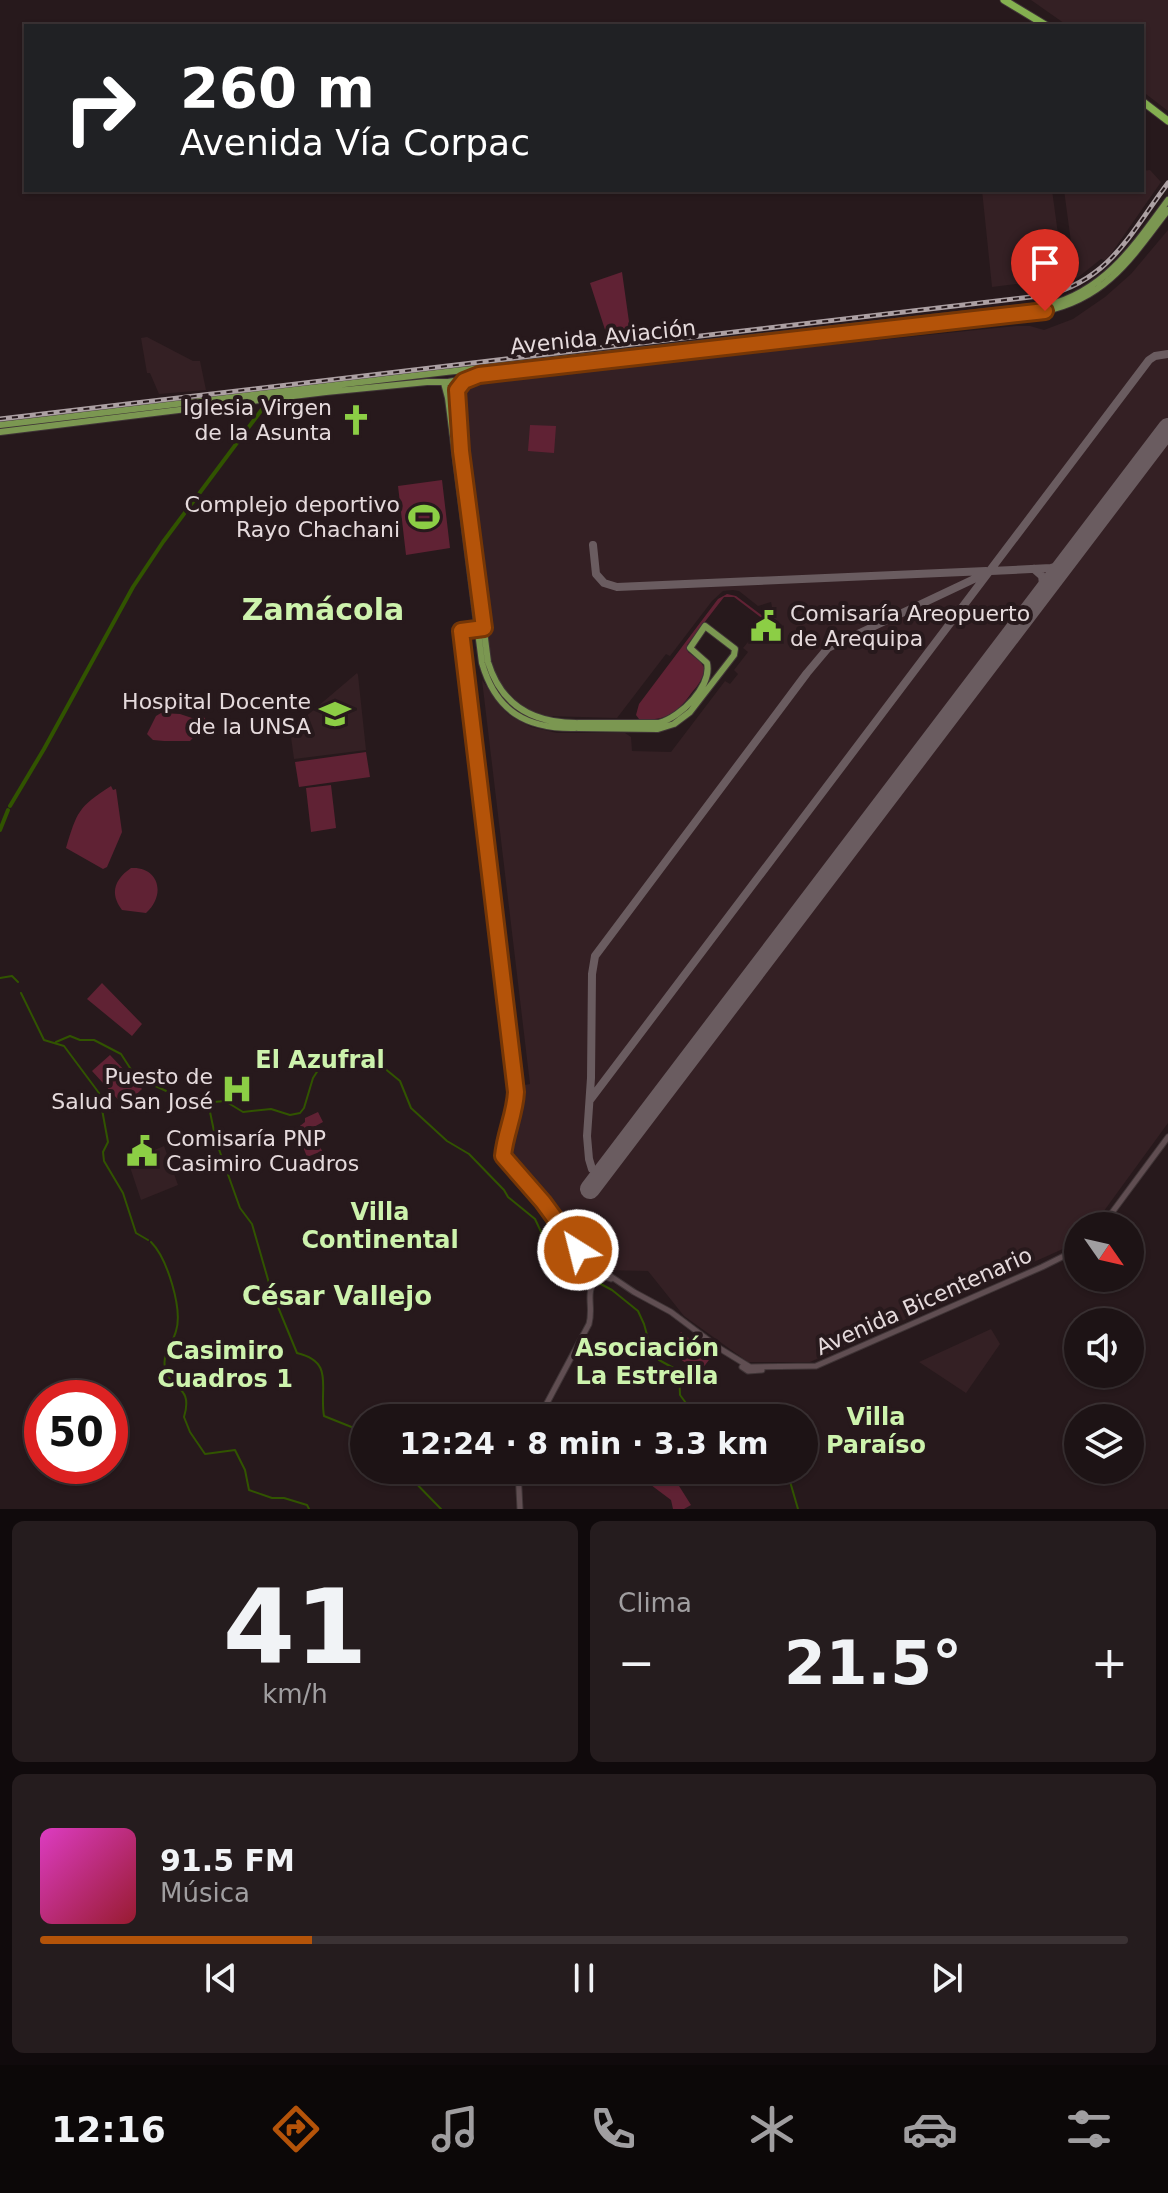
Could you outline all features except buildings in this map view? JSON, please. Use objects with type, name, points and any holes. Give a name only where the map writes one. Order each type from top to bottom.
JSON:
[{"type":"highway","points":[[1004,0],[1044,24]]},
{"type":"highway","points":[[1144,103],[1168,121]]},
{"type":"main road","name":"Avenida Aviación","points":[[0,432],[24,425],[448,372],[1054,303],[1087,290],[1112,270],[1168,200]]},
{"type":"main road","name":"Avenida Aviación","points":[[0,425],[24,425],[433,381],[444,383],[471,377],[1049,310],[1084,298],[1112,279],[1168,210]]},
{"type":"main road","points":[[459,455],[455,376],[448,372],[442,377],[459,455],[482,663],[500,700],[514,712],[529,722],[547,727],[577,725],[659,723],[684,710],[706,681],[709,671],[707,663],[690,650],[705,626],[735,649],[690,712],[677,723],[658,729],[591,725]]},
{"type":"main road","points":[[456,393],[459,385],[471,377]]},
{"type":"main road","points":[[433,381],[443,388],[448,398]]},
{"type":"main road","name":"Avenida Bicentenario","points":[[480,626],[459,628],[512,1088],[499,1148],[597,1273],[666,1312],[747,1370],[816,1366],[1064,1256]]},
{"type":"main road","points":[[1112,1212],[1168,1137]]},
{"type":"main road","points":[[546,1404],[589,1324],[589,1293],[597,1273]]},
{"type":"main road","points":[[519,1484],[520,1509]]},
{"type":"shaded area","points":[[1031,0],[1168,0],[1168,111],[1144,93],[1144,24],[1065,24]]},
{"type":"shaded area","points":[[1150,170],[1161,182],[1106,261],[1101,259],[1076,279],[1064,192],[1144,192],[1144,171]]},
{"type":"shaded area","points":[[982,192],[1052,192],[1064,278],[992,287]]},
{"type":"shaded area","points":[[1168,230],[1168,1123],[1103,1212],[1064,1212],[1064,1248],[810,1362],[748,1362],[684,1316],[648,1271],[605,1270],[589,1258],[562,1216],[508,1156],[521,1104],[519,1086],[530,1084],[482,680],[509,715],[531,727],[557,733],[625,733],[631,737],[632,751],[671,752],[725,681],[730,684],[738,674],[734,670],[748,652],[743,648],[753,636],[749,633],[751,630],[768,639],[769,643],[782,625],[769,614],[771,602],[758,606],[739,591],[723,591],[670,656],[666,654],[617,718],[545,716],[519,704],[501,684],[490,657],[461,402],[463,395],[473,386],[482,384],[809,347],[1016,326],[1044,330],[1073,319],[1131,274]]},
{"type":"shaded area","points":[[622,272],[631,336],[608,339],[590,283]]},
{"type":"shaded area","points":[[147,337],[193,361],[200,361],[206,390],[159,394],[150,373],[147,373],[141,338]]},
{"type":"shaded area","points":[[530,425],[556,426],[554,453],[528,451]]},
{"type":"shaded area","name":"Complejo deportivo Rayo Chachani","points":[[442,480],[450,548],[406,555],[398,486]]},
{"type":"shaded area","points":[[727,594],[736,596],[763,619],[734,597],[724,597],[687,645],[688,652],[705,669],[699,683],[671,714],[657,719],[639,719],[636,715],[639,704],[718,599]]},
{"type":"shaded area","name":"Hospital Docente de la UNSA","points":[[357,673],[366,750],[294,759],[290,730]]},
{"type":"shaded area","points":[[161,713],[180,714],[198,720],[202,715],[208,722],[190,741],[153,740],[147,734],[156,716]]},
{"type":"shaded area","points":[[366,752],[370,777],[299,787],[295,762]]},
{"type":"shaded area","points":[[331,785],[336,828],[311,832],[306,788]]},
{"type":"shaded area","points":[[111,786],[113,790],[116,789],[122,832],[107,867],[103,869],[66,848],[80,811]]},
{"type":"shaded area","points":[[131,868],[148,872],[156,883],[156,898],[146,913],[122,910],[116,898],[118,882]]},
{"type":"shaded area","points":[[102,983],[142,1024],[132,1036],[87,999]]},
{"type":"shaded area","points":[[110,1055],[142,1089],[124,1106],[92,1071]]},
{"type":"shaded area","points":[[318,1112],[323,1122],[312,1128],[322,1151],[307,1157],[296,1129],[305,1122],[305,1118]]},
{"type":"shaded area","points":[[164,1146],[178,1185],[141,1200],[128,1161]]},
{"type":"shaded area","points":[[991,1329],[1000,1344],[966,1393],[919,1362]]},
{"type":"shaded area","points":[[681,1332],[712,1356],[699,1373],[667,1349]]},
{"type":"shaded area","points":[[650,1484],[678,1484],[691,1505],[673,1509],[671,1500]]},
{"type":"waterway","points":[[10,806],[133,587],[266,404]]},
{"type":"waterway","points":[[0,830],[8,810]]},
{"type":"waterway","points":[[0,978],[12,976],[18,982]]},
{"type":"waterway","points":[[21,993],[44,1040],[64,1046],[99,1093],[108,1142],[103,1152],[104,1161],[123,1193],[136,1233],[148,1240]]},
{"type":"waterway","points":[[56,1042],[70,1036],[94,1040],[121,1054],[140,1079],[175,1095],[202,1103],[225,1101],[243,1112],[271,1109],[290,1115],[300,1113],[304,1108],[313,1078],[322,1064],[336,1052],[372,1058],[400,1081],[411,1108],[447,1141],[469,1154],[508,1197],[535,1219],[544,1238],[568,1256],[591,1280]]},
{"type":"waterway","points":[[206,1103],[240,1208],[252,1224],[271,1290],[297,1353],[309,1357],[321,1369],[324,1416],[350,1426]]},
{"type":"waterway","points":[[151,1242],[163,1260],[175,1297],[178,1322],[164,1362],[167,1375],[186,1399],[184,1417],[190,1432],[205,1454],[235,1450],[245,1470],[249,1490],[307,1505],[309,1509]]},
{"type":"waterway","points":[[597,1282],[638,1311],[652,1353],[679,1371],[680,1395],[687,1404]]},
{"type":"waterway","points":[[417,1484],[441,1509]]},
{"type":"waterway","points":[[791,1484],[798,1509]]},
{"type":"taxiway","points":[[590,1100],[1149,360],[1168,354]]},
{"type":"taxiway","points":[[593,545],[596,574],[604,583],[617,587],[986,571]]},
{"type":"taxiway","points":[[605,1169],[598,1172],[592,1169],[587,1136],[595,956],[807,673],[828,648],[991,571],[1051,568],[1067,561]]},
{"type":"taxiway","points":[[1034,569],[1042,576],[1044,591]]},
{"type":"runway","points":[[590,1189],[1168,428]]},
{"type":"railway","points":[[0,419],[1047,295],[1069,288],[1104,265],[1130,236],[1168,183]]},
{"type":"place","name":"Iglesia Virgen de la Asunta","points":[[356,420]]},
{"type":"place","name":"Complejo deportivo Rayo Chachani","points":[[424,517]]},
{"type":"place","name":"Comisaría Areopuerto de Arequipa","points":[[766,626]]},
{"type":"place","name":"Hospital Docente de la UNSA","points":[[335,714]]},
{"type":"place","name":"Puesto de Salud San José","points":[[237,1089]]},
{"type":"place","name":"Comisaría PNP Casimiro Cuadros","points":[[142,1151]]},
{"type":"district","name":"Zamácola","points":[[323,609]]},
{"type":"district","name":"El Azufral","points":[[320,1060]]},
{"type":"district","name":"Villa Continental","points":[[380,1226]]},
{"type":"district","name":"César Vallejo","points":[[337,1296]]},
{"type":"district","name":"Asociación La Estrella","points":[[647,1362]]},
{"type":"district","name":"Casimiro Cuadros 1","points":[[225,1365]]},
{"type":"district","name":"Villa Paraíso","points":[[876,1431]]},
{"type":"route","points":[[578,1250],[535,1191],[503,1156],[516,1092],[461,631],[484,628],[461,451],[456,400],[459,385],[479,375],[1045,311]]}]
